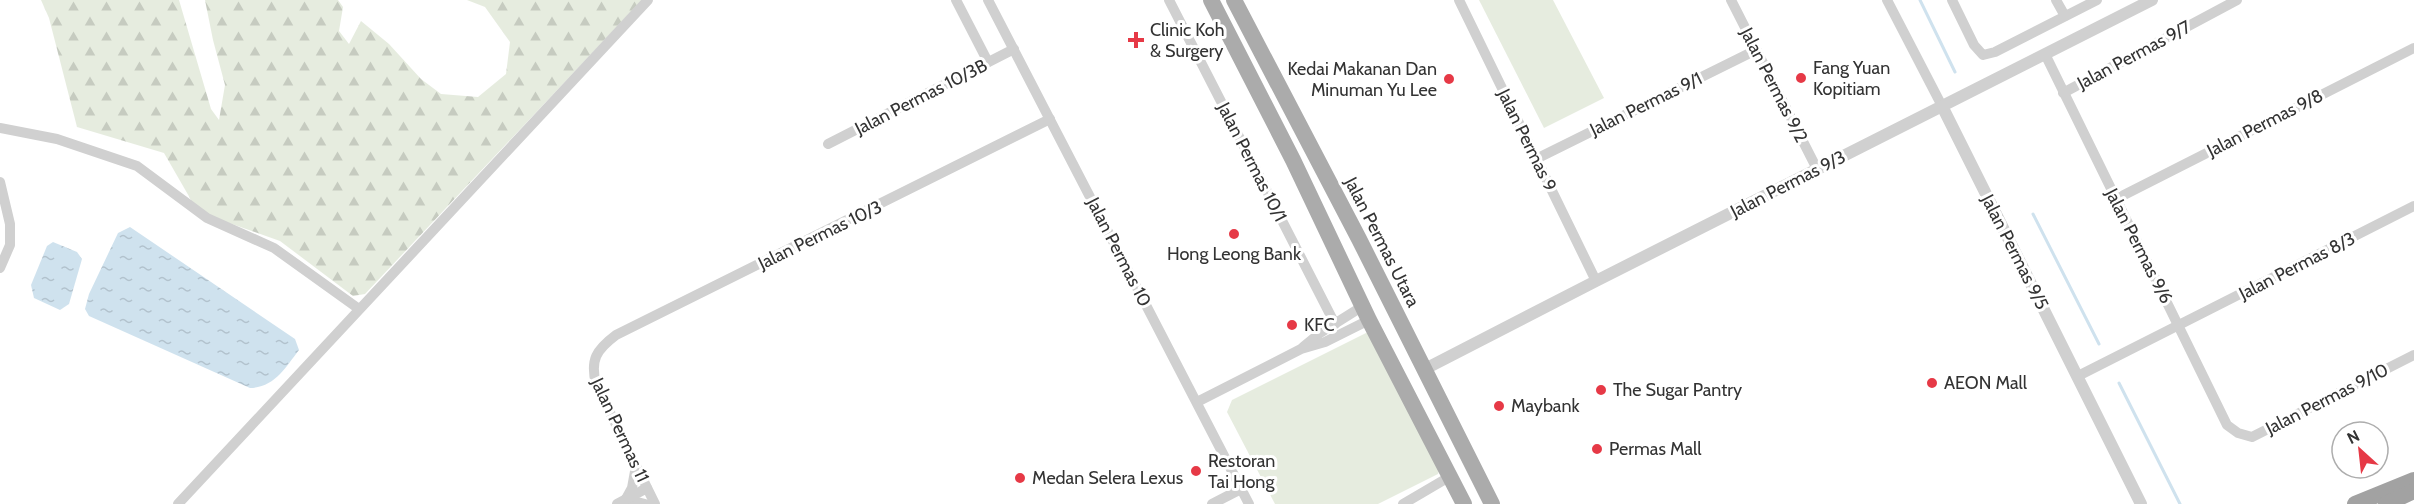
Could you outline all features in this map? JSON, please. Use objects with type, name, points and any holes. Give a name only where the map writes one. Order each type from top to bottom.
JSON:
[{"type":"highway","points":[[2355,504],[2414,480]]},
{"type":"highway","points":[[2386,504],[2414,491]]},
{"type":"main road","name":"Jalan Permas Utara","points":[[1235,0],[1492,504]]},
{"type":"main road","points":[[1214,5],[1293,160],[1366,313],[1464,504]]},
{"type":"main road","points":[[1293,160],[1298,149],[1312,148]]},
{"type":"street","points":[[178,504],[648,0]]},
{"type":"street","points":[[956,0],[988,62]]},
{"type":"street","name":"Jalan Permas 10","points":[[988,0],[1249,504]]},
{"type":"street","name":"Jalan Permas 10/1","points":[[1169,0],[1335,324]]},
{"type":"street","points":[[1214,5],[1235,0]]},
{"type":"street","name":"Jalan Permas 9","points":[[1459,0],[1596,280]]},
{"type":"street","name":"Jalan Permas 9/2","points":[[1731,0],[1816,169]]},
{"type":"street","name":"Jalan Permas 9/5","points":[[1887,0],[2141,504]]},
{"type":"street","points":[[1952,0],[1974,45],[1983,54],[1995,52],[2097,0]]},
{"type":"street","points":[[2056,0],[2065,16]]},
{"type":"street","name":"Jalan Permas 9/3","points":[[1425,369],[1596,280],[2152,0]]},
{"type":"street","name":"Jalan Permas 9/7","points":[[2063,93],[2237,0]]},
{"type":"street","name":"Jalan Permas 9/8","points":[[2116,199],[2414,48]]},
{"type":"street","name":"Jalan Permas 10/3B","points":[[828,144],[1014,49]]},
{"type":"street","name":"Jalan Permas 9/1","points":[[1536,159],[1756,50]]},
{"type":"street","name":"Jalan Permas 9/6","points":[[2045,54],[2227,425],[2238,433]]},
{"type":"street","name":"Jalan Permas 10/3","points":[[596,355],[606,342],[616,335],[1050,119]]},
{"type":"street","points":[[0,128],[57,139],[137,166],[207,218],[274,248],[359,309]]},
{"type":"street","points":[[0,182],[10,224],[10,245],[0,267]]},
{"type":"street","name":"Jalan Permas 8/3","points":[[2078,376],[2179,327],[2414,206]]},
{"type":"street","points":[[1301,349],[1335,324],[1366,313]]},
{"type":"street","points":[[1197,402],[1301,349],[1325,342],[1366,313]]},
{"type":"street","name":"Jalan Permas 11","points":[[596,355],[592,367],[596,384],[655,504]]},
{"type":"street","name":"Jalan Permas 9/10","points":[[2238,433],[2252,437],[2414,355]]},
{"type":"street","points":[[622,502],[632,488],[636,466]]},
{"type":"street","points":[[1403,504],[1417,501],[1449,477]]},
{"type":"street","points":[[622,502],[647,488]]},
{"type":"street","points":[[1212,504],[1241,489]]},
{"type":"street","points":[[622,502],[645,504]]},
{"type":"green space","points":[[41,0],[179,0],[211,109],[219,120],[225,85],[205,0],[338,0],[343,7],[339,31],[349,44],[361,21],[389,44],[421,79],[441,94],[478,97],[506,74],[510,42],[485,7],[467,0],[642,0],[365,294],[353,296],[280,241],[198,212],[164,153],[77,127],[49,18]]},
{"type":"green space","points":[[1479,0],[1553,0],[1604,98],[1544,128]]},
{"type":"green space","points":[[1368,332],[1440,467],[1438,474],[1378,504],[1275,504],[1227,412],[1232,400]]},
{"type":"water","points":[[130,227],[295,339],[299,350],[284,370],[266,384],[250,388],[89,316],[85,309],[89,294],[118,233]]},
{"type":"water","points":[[53,242],[77,252],[82,259],[69,304],[60,310],[34,298],[31,285],[47,246]]},
{"type":"waterway","points":[[1920,0],[1955,72]]},
{"type":"waterway","points":[[2033,214],[2099,344]]},
{"type":"waterway","points":[[2119,383],[2180,504]]},
{"type":"place","name":"Clinic Koh & Surgery","points":[[1136,40]]},
{"type":"place","name":"Fang Yuan Kopitiam","points":[[1801,78]]},
{"type":"place","name":"Kedai Makanan Dan Minuman Yu Lee","points":[[1449,79]]},
{"type":"place","name":"Hong Leong Bank","points":[[1234,234]]},
{"type":"place","name":"KFC","points":[[1292,325]]},
{"type":"place","name":"AEON Mall","points":[[1932,383]]},
{"type":"place","name":"The Sugar Pantry","points":[[1601,390]]},
{"type":"place","name":"Maybank","points":[[1499,406]]},
{"type":"place","name":"Permas Mall","points":[[1597,449]]},
{"type":"place","name":"Restoran Tai Hong","points":[[1196,471]]},
{"type":"place","name":"Medan Selera Lexus","points":[[1020,478]]}]
